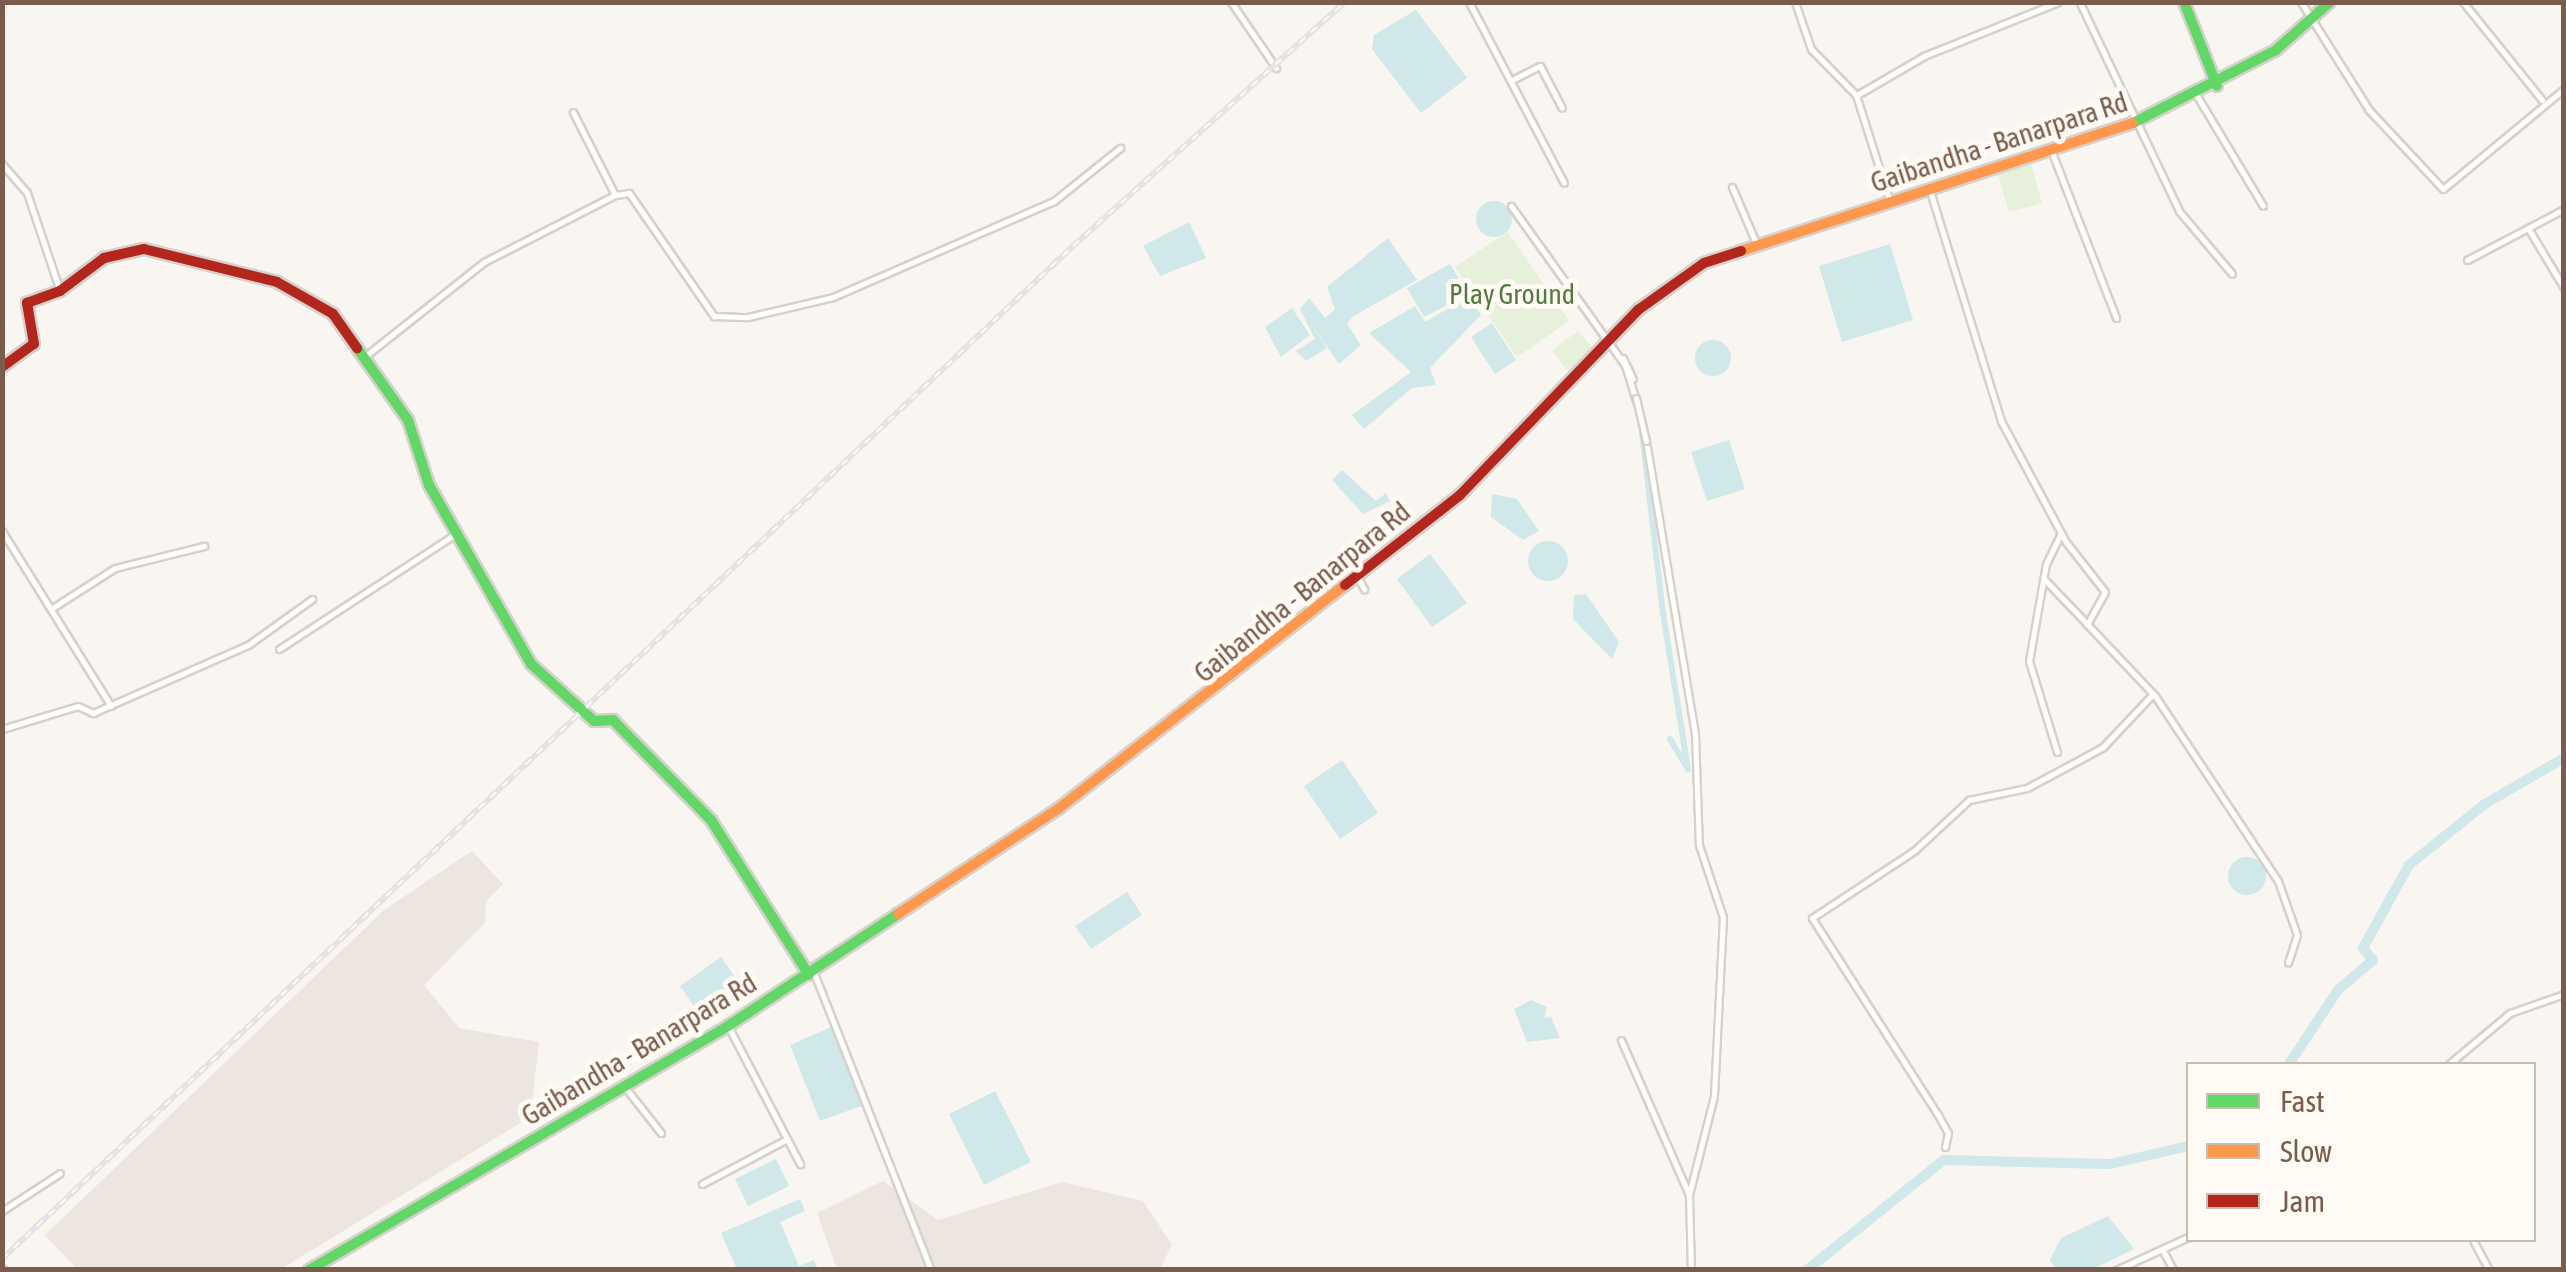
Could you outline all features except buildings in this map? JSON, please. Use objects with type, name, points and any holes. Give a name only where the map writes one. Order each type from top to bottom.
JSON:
[{"type":"main road","points":[[2184,2],[2217,86]]},
{"type":"main road","name":"Gaibandha - Banarpara Rd","points":[[309,1270],[812,974],[1200,708],[1360,584],[1460,495],[1607,341],[1704,263],[2140,121],[2217,86],[2308,24],[2330,2]]},
{"type":"main road","points":[[2,367],[34,344],[27,302],[60,290],[104,258],[155,250],[171,262],[277,282],[333,314],[368,354],[457,533],[530,664],[594,721],[613,720],[711,820],[812,974]]},
{"type":"street","points":[[1231,2],[1276,68]]},
{"type":"street","points":[[1469,2],[1514,79],[1564,183]]},
{"type":"street","points":[[1795,2],[1811,50],[1856,95],[1890,202]]},
{"type":"street","points":[[1856,95],[1924,56],[2058,2]]},
{"type":"street","points":[[2301,2],[2308,24],[2369,110],[2443,189],[2542,100],[2564,89]]},
{"type":"street","points":[[2463,2],[2542,100]]},
{"type":"street","points":[[2079,3],[2140,121],[2178,211],[2232,274]]},
{"type":"street","points":[[1514,79],[1540,66],[1562,108]]},
{"type":"street","points":[[2197,96],[2264,206]]},
{"type":"street","points":[[573,112],[615,195]]},
{"type":"street","points":[[368,354],[484,262],[615,195],[629,194],[714,316],[748,318],[833,297],[1054,201],[1120,148]]},
{"type":"street","points":[[2051,150],[2116,318]]},
{"type":"street","points":[[2,164],[27,193],[60,290]]},
{"type":"street","points":[[1732,187],[1757,245]]},
{"type":"street","points":[[1929,188],[1987,385],[2061,532],[2105,592],[2088,624]]},
{"type":"street","points":[[1511,206],[1625,364],[1641,419]]},
{"type":"street","points":[[2467,260],[2564,209]]},
{"type":"street","points":[[2528,228],[2564,288]]},
{"type":"street","points":[[1607,341],[1630,364],[1646,441],[1695,733],[1700,845],[1722,917],[1714,1096],[1690,1195],[1691,1270]]},
{"type":"street","points":[[2,531],[54,608],[111,706]]},
{"type":"street","points":[[2057,752],[2029,661],[2045,580],[2061,532]]},
{"type":"street","points":[[280,648],[457,533]]},
{"type":"street","points":[[54,608],[115,568],[204,546]]},
{"type":"street","points":[[2045,580],[2153,694],[2278,881],[2297,935],[2288,963]]},
{"type":"street","points":[[2,730],[78,706],[93,713],[111,706],[248,645],[312,599]]},
{"type":"street","points":[[1945,1147],[1948,1133],[1812,918],[1915,850],[1968,800],[2026,788],[2103,747],[2153,694]]},
{"type":"street","points":[[812,974],[931,1270]]},
{"type":"street","points":[[2451,1062],[2510,1013],[2564,994]]},
{"type":"street","points":[[728,1026],[800,1164]]},
{"type":"street","points":[[1621,1040],[1690,1195]]},
{"type":"street","points":[[624,1086],[661,1133]]},
{"type":"street","points":[[702,1184],[785,1140]]},
{"type":"street","points":[[2,1211],[60,1173]]},
{"type":"street","points":[[2116,1270],[2186,1238]]},
{"type":"street","points":[[2475,1242],[2489,1270]]},
{"type":"street","points":[[2162,1249],[2173,1270]]},
{"type":"shaded area","points":[[472,851],[503,884],[486,902],[485,923],[424,985],[459,1028],[539,1042],[530,1117],[281,1269],[77,1269],[45,1235],[384,910]]},
{"type":"shaded area","points":[[883,1181],[938,1220],[1062,1182],[1143,1201],[1172,1245],[1160,1269],[837,1269],[817,1213]]},
{"type":"green space","points":[[2030,160],[2042,203],[2009,212],[1998,175]]},
{"type":"green space","name":"Play Ground","points":[[1508,232],[1569,321],[1517,357],[1455,267]]},
{"type":"green space","points":[[1578,331],[1595,351],[1570,374],[1552,350]]},
{"type":"water","points":[[1416,10],[1467,78],[1421,113],[1372,49],[1374,35]]},
{"type":"water","points":[[1494,201],[1507,206],[1512,219],[1507,232],[1494,237],[1481,232],[1476,219],[1481,206]]},
{"type":"water","points":[[1189,222],[1206,258],[1160,276],[1143,246]]},
{"type":"water","points":[[1388,238],[1417,280],[1352,317],[1347,324],[1361,345],[1339,364],[1309,320],[1327,348],[1306,361],[1296,351],[1315,339],[1300,309],[1309,298],[1325,318],[1335,309],[1327,287]]},
{"type":"water","points":[[1890,244],[1913,320],[1842,342],[1819,266]]},
{"type":"water","points":[[1450,264],[1468,294],[1424,317],[1407,288]]},
{"type":"water","points":[[1470,296],[1481,315],[1430,368],[1436,385],[1412,388],[1364,429],[1352,415],[1411,372],[1369,333],[1415,306],[1425,322]]},
{"type":"water","points":[[1292,308],[1310,335],[1281,357],[1265,327]]},
{"type":"water","points":[[1492,323],[1516,360],[1495,374],[1471,337]]},
{"type":"water","points":[[1713,340],[1726,345],[1731,358],[1726,371],[1713,376],[1700,371],[1695,358],[1700,345]]},
{"type":"water","points":[[1729,440],[1745,489],[1707,501],[1691,452]]},
{"type":"water","points":[[1342,470],[1376,501],[1386,493],[1390,501],[1363,514],[1332,480]]},
{"type":"water","points":[[1492,494],[1517,499],[1539,531],[1523,540],[1491,517]]},
{"type":"water","points":[[1548,541],[1562,547],[1568,561],[1562,575],[1548,581],[1534,575],[1528,561],[1534,547]]},
{"type":"water","points":[[1430,554],[1467,603],[1432,627],[1397,579]]},
{"type":"water","points":[[1586,594],[1619,642],[1612,659],[1573,619],[1574,595]]},
{"type":"water","points":[[1342,760],[1378,813],[1340,839],[1304,786]]},
{"type":"water","points":[[2247,857],[2261,862],[2266,876],[2261,890],[2247,895],[2233,890],[2228,876],[2233,862]]},
{"type":"water","points":[[1127,892],[1142,915],[1091,949],[1075,926]]},
{"type":"water","points":[[721,957],[735,977],[727,996],[700,1015],[680,986]]},
{"type":"water","points":[[1531,1000],[1547,1007],[1544,1018],[1551,1017],[1560,1038],[1527,1042],[1514,1009]]},
{"type":"water","points":[[836,1025],[867,1104],[820,1121],[790,1045]]},
{"type":"water","points":[[995,1091],[1031,1162],[984,1185],[949,1114]]},
{"type":"water","points":[[776,1159],[789,1186],[748,1206],[735,1179]]},
{"type":"water","points":[[800,1199],[805,1211],[780,1222],[799,1266],[814,1260],[818,1269],[737,1269],[721,1233]]},
{"type":"water","points":[[2108,1216],[2134,1249],[2093,1269],[2055,1269],[2050,1260],[2061,1238]]},
{"type":"waterway","points":[[1642,432],[1663,614]]},
{"type":"waterway","points":[[1663,613],[1688,769],[1670,739]]},
{"type":"waterway","points":[[2290,1062],[2338,990],[2373,960],[2363,948],[2409,865],[2485,804],[2564,758]]},
{"type":"waterway","points":[[1807,1270],[1944,1160],[2110,1164],[2186,1146]]},
{"type":"railway","points":[[586,707],[1073,246],[1345,2]]},
{"type":"railway","points":[[2,1259],[579,714]]},
{"type":"traffic: fast","points":[[2184,2],[2217,86]]},
{"type":"traffic: fast","points":[[2133,123],[2276,50],[2330,2]]},
{"type":"traffic: fast","points":[[357,348],[408,420],[429,485],[531,664],[594,721],[613,720],[711,820],[809,975]]},
{"type":"traffic: fast","points":[[309,1270],[728,1026],[898,914]]},
{"type":"traffic: slow","points":[[1741,251],[2133,123]]},
{"type":"traffic: slow","points":[[898,914],[1058,809],[1345,585]]},
{"type":"traffic: jam","points":[[2,367],[34,344],[27,303],[60,291],[104,258],[144,249],[277,282],[333,314],[357,348]]},
{"type":"traffic: jam","points":[[1345,585],[1460,495],[1638,310],[1704,263],[1741,251]]}]
